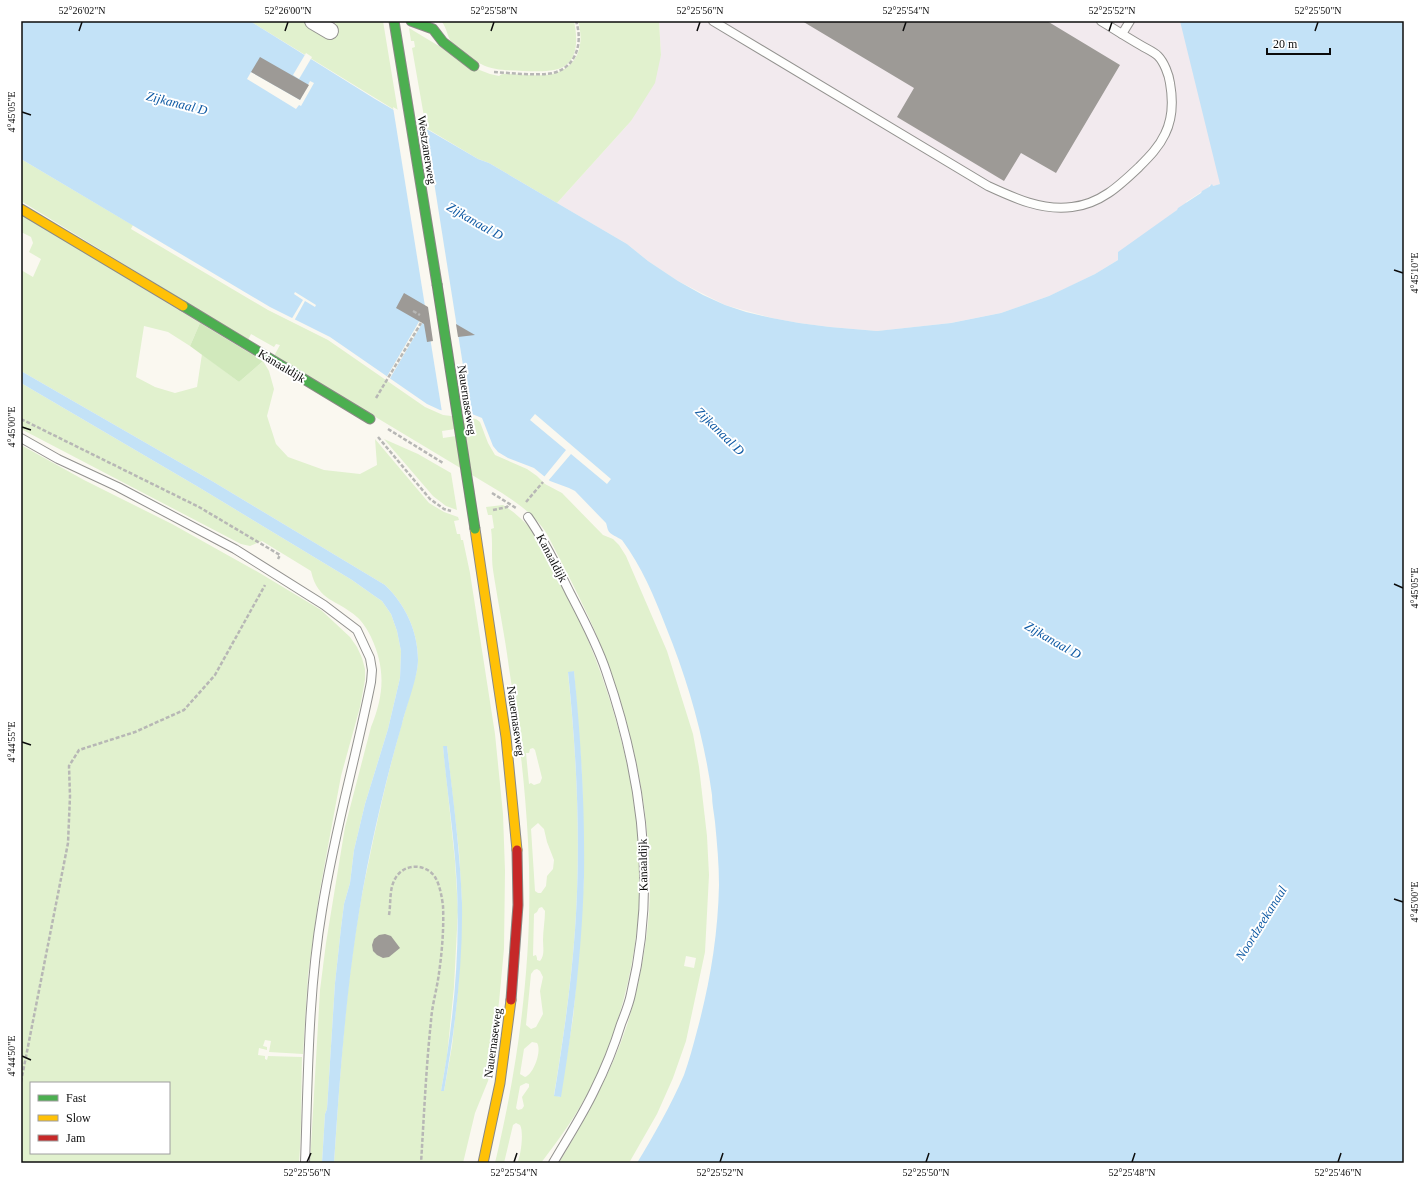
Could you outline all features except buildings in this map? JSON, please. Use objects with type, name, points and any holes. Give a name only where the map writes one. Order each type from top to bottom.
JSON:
[{"type":"main road","name":"Westzanerweg","points":[[394,21],[436,284]]},
{"type":"main road","points":[[411,21],[433,29],[443,42],[474,66]]},
{"type":"main road","name":"Kanaaldijk","points":[[21,209],[370,419]]},
{"type":"main road","name":"Nauernaseweg","points":[[436,284],[507,736],[512,779],[518,865],[517,915],[510,1014],[504,1064],[483,1163]]},
{"type":"street","points":[[313,21],[330,31]]},
{"type":"lane","points":[[712,21],[988,186],[1016,199],[1044,207],[1058,208],[1086,204],[1101,198],[1114,190],[1148,158],[1157,147],[1165,134],[1170,120],[1172,93],[1170,80],[1158,56],[1100,21]]},
{"type":"lane","points":[[1122,34],[1130,21]]},
{"type":"lane","points":[[21,438],[58,459],[118,487],[273,572],[324,605],[357,630],[370,658],[372,670],[369,695],[333,852],[322,910],[313,979],[305,1163]]},
{"type":"lane","name":"Kanaaldijk","points":[[528,518],[537,530],[554,560],[586,623],[606,670],[622,721],[639,799],[645,880],[642,931],[631,995],[613,1048],[594,1092],[553,1163]]},
{"type":"path","points":[[474,66],[495,72],[525,74],[552,73],[561,70],[568,64],[578,50],[579,35],[576,21]]},
{"type":"path","points":[[374,401],[422,321]]},
{"type":"path","points":[[21,419],[199,507],[280,555],[273,572],[215,675],[184,710],[135,732],[78,750],[70,766],[68,842],[21,1082]]},
{"type":"path","points":[[370,419],[448,466]]},
{"type":"path","points":[[380,425],[378,438],[430,499],[444,509],[453,512]]},
{"type":"path","points":[[519,510],[543,482]]},
{"type":"path","points":[[488,491],[519,510],[528,518]]},
{"type":"path","points":[[486,511],[507,507],[509,504]]},
{"type":"path","points":[[389,915],[392,884],[400,872],[414,866],[422,867],[434,876],[443,906],[442,930],[439,973],[431,1019],[421,1163]]},
{"type":"shaded area","points":[[659,21],[1318,21],[1220,184],[1213,186],[1209,185],[1209,187],[1186,202],[1186,204],[1118,260],[1095,274],[1049,296],[1001,313],[951,323],[877,331],[799,323],[772,318],[725,305],[678,281],[648,261],[627,244],[557,203],[631,121],[661,55]]},
{"type":"green space","points":[[250,21],[302,21],[328,37],[336,22],[334,21],[383,21],[398,112]]},
{"type":"green space","points":[[441,21],[574,21],[576,36],[575,51],[568,63],[562,68],[554,70],[523,71],[491,68],[474,60],[452,42]]},
{"type":"green space","points":[[578,21],[659,21],[661,55],[655,83],[631,121],[557,203],[426,128],[412,48],[415,47],[414,41],[411,41],[409,28],[477,69],[490,74],[499,76],[502,74],[540,75],[552,74],[561,71],[568,67],[573,61],[580,47],[581,39]]},
{"type":"green space","points":[[21,159],[133,225],[131,229],[268,310],[328,340],[425,407],[443,415],[476,419],[480,422],[488,443],[495,455],[527,469],[545,484],[562,493],[603,535],[613,539],[626,556],[667,651],[693,734],[699,767],[707,836],[709,875],[705,952],[686,1041],[673,1078],[657,1114],[629,1163],[559,1163],[588,1113],[605,1079],[621,1043],[627,1025],[640,975],[646,939],[650,903],[650,887],[644,803],[626,720],[609,667],[596,633],[547,534],[532,516],[502,493],[274,356],[280,345],[276,344],[274,347],[251,334],[248,340],[21,201]],"holes":[[[475,426],[476,433],[443,438],[442,431]],[[686,956],[696,958],[694,968],[684,966]]]},
{"type":"green space","points":[[21,214],[200,323],[190,346],[168,332],[144,326],[136,377],[155,387],[175,393],[197,387],[202,354],[239,382],[263,361],[269,371],[274,389],[267,416],[276,444],[288,457],[324,470],[360,474],[377,465],[375,439],[429,503],[444,512],[458,517],[459,520],[454,521],[457,534],[460,534],[461,540],[463,540],[470,573],[495,734],[503,814],[505,871],[504,949],[491,1066],[488,1081],[475,1113],[463,1163],[334,1163],[346,1010],[361,897],[387,778],[415,677],[418,660],[416,639],[409,619],[399,601],[385,585],[212,481],[21,371],[21,270],[33,277],[41,259],[29,252],[33,243],[31,237],[21,232]],"holes":[[[443,746],[447,746],[459,852],[462,904],[458,990],[452,1046],[444,1091],[441,1091],[447,1056],[454,987],[458,910],[455,861]]]},
{"type":"green space","points":[[200,323],[263,361],[239,382],[190,346]]},
{"type":"green space","points":[[21,383],[200,488],[352,580],[382,601],[391,614],[397,631],[401,651],[400,678],[388,729],[365,804],[354,850],[350,883],[344,904],[335,983],[322,1163],[310,1163],[320,990],[345,827],[381,693],[381,671],[376,649],[370,635],[361,621],[350,611],[329,599],[318,589],[311,571],[262,541],[250,546],[241,544],[21,429]]},
{"type":"green space","points":[[384,439],[418,454],[451,473],[457,510],[446,506],[433,496]]},
{"type":"green space","points":[[21,445],[84,480],[172,524],[258,572],[321,610],[350,637],[362,658],[365,669],[365,680],[360,707],[341,776],[319,895],[308,975],[303,1054],[269,1052],[271,1041],[265,1040],[263,1046],[267,1047],[267,1050],[259,1048],[258,1055],[265,1056],[265,1059],[267,1060],[268,1056],[302,1057],[299,1163],[21,1163]]},
{"type":"green space","points":[[503,505],[517,515],[530,528],[543,547],[582,626],[605,685],[615,716],[636,813],[639,845],[640,876],[637,930],[628,984],[621,1010],[603,1061],[592,1085],[568,1125],[541,1163],[517,1163],[521,1150],[522,1133],[520,1125],[516,1123],[513,1125],[504,1163],[495,1163],[512,1084],[523,1003],[527,963],[529,882],[527,819],[521,754],[493,570],[491,529],[494,528],[492,515],[488,515],[486,507]],"holes":[[[574,671],[582,775],[584,877],[573,1018],[560,1097],[554,1095],[569,992],[575,930],[578,866],[576,769],[568,673]],[[533,748],[535,750],[542,778],[540,783],[534,785],[531,783],[529,784],[526,753],[529,753],[530,749]],[[538,823],[544,829],[554,860],[553,869],[547,876],[546,886],[541,893],[535,891],[531,829]],[[542,907],[545,911],[543,954],[540,961],[537,960],[536,955],[533,956],[534,914],[539,908]],[[537,969],[543,977],[540,991],[543,1014],[536,1027],[531,1029],[526,1025],[531,974]],[[532,1042],[537,1043],[538,1056],[534,1067],[525,1077],[520,1074],[524,1049]],[[526,1083],[529,1084],[529,1087],[522,1097],[524,1106],[522,1109],[518,1110],[516,1108],[520,1086]]]},
{"type":"water","points":[[21,21],[250,21],[375,99],[478,159],[489,163],[627,244],[648,261],[678,281],[703,295],[725,305],[746,312],[772,318],[830,327],[877,331],[951,323],[1001,313],[1049,296],[1095,274],[1118,260],[1118,252],[1212,184],[1213,186],[1220,184],[1180,21],[1404,21],[1404,1163],[637,1163],[674,1097],[684,1075],[689,1059],[702,1013],[709,977],[715,941],[719,885],[719,869],[712,795],[700,731],[674,647],[642,571],[622,540],[609,532],[606,523],[575,491],[550,481],[534,468],[508,458],[498,452],[493,446],[482,418],[472,414],[440,410],[427,404],[330,337],[270,307],[21,159]]},
{"type":"water","points":[[21,371],[212,481],[385,585],[399,601],[413,629],[416,639],[418,660],[417,667],[414,683],[385,786],[371,848],[363,887],[351,965],[334,1163],[322,1163],[335,983],[344,904],[350,883],[354,850],[365,804],[388,729],[400,678],[401,651],[397,631],[391,614],[382,601],[352,580],[200,488],[21,383]]},
{"type":"water","points":[[574,671],[582,774],[584,877],[576,987],[561,1097],[554,1096],[569,993],[575,930],[578,866],[576,769],[568,672]]},
{"type":"water","points":[[443,746],[447,746],[456,824],[460,863],[462,927],[460,974],[455,1021],[444,1091],[441,1091],[455,990],[458,914],[455,853]]},
{"type":"pier","points":[[306,53],[312,57],[299,79],[293,75]]},
{"type":"pier","points":[[251,72],[300,100],[310,81],[314,83],[301,106],[299,105],[296,109],[247,79]]},
{"type":"pier","points":[[393,107],[425,125],[471,416],[442,412]]},
{"type":"pier","points":[[295,292],[316,305],[315,307],[305,301],[294,321],[291,320],[303,300],[294,294]]},
{"type":"pier","points":[[420,320],[423,322],[389,380],[386,378]]},
{"type":"pier","points":[[535,414],[611,479],[607,484],[571,454],[548,481],[544,477],[566,450],[530,420]]},
{"type":"traffic: fast","points":[[394,21],[437,284]]},
{"type":"traffic: fast","points":[[411,21],[433,29],[443,42],[474,66]]},
{"type":"traffic: fast","points":[[437,284],[475,529]]},
{"type":"traffic: fast","points":[[183,306],[370,419]]},
{"type":"traffic: slow","points":[[21,209],[183,306]]},
{"type":"traffic: slow","points":[[475,529],[506,737],[517,850]]},
{"type":"traffic: slow","points":[[483,1163],[500,1083],[511,1000]]},
{"type":"traffic: jam","points":[[511,1000],[518,905],[517,850]]},
{"type":"water label","name":"Zijkanaal D","points":[[177,103]]},
{"type":"water label","name":"Zijkanaal D","points":[[475,221]]},
{"type":"water label","name":"Zijkanaal D","points":[[720,431]]},
{"type":"water label","name":"Zijkanaal D","points":[[1053,640]]},
{"type":"water label","name":"Noordzeekanaal","points":[[1261,923]]}]
